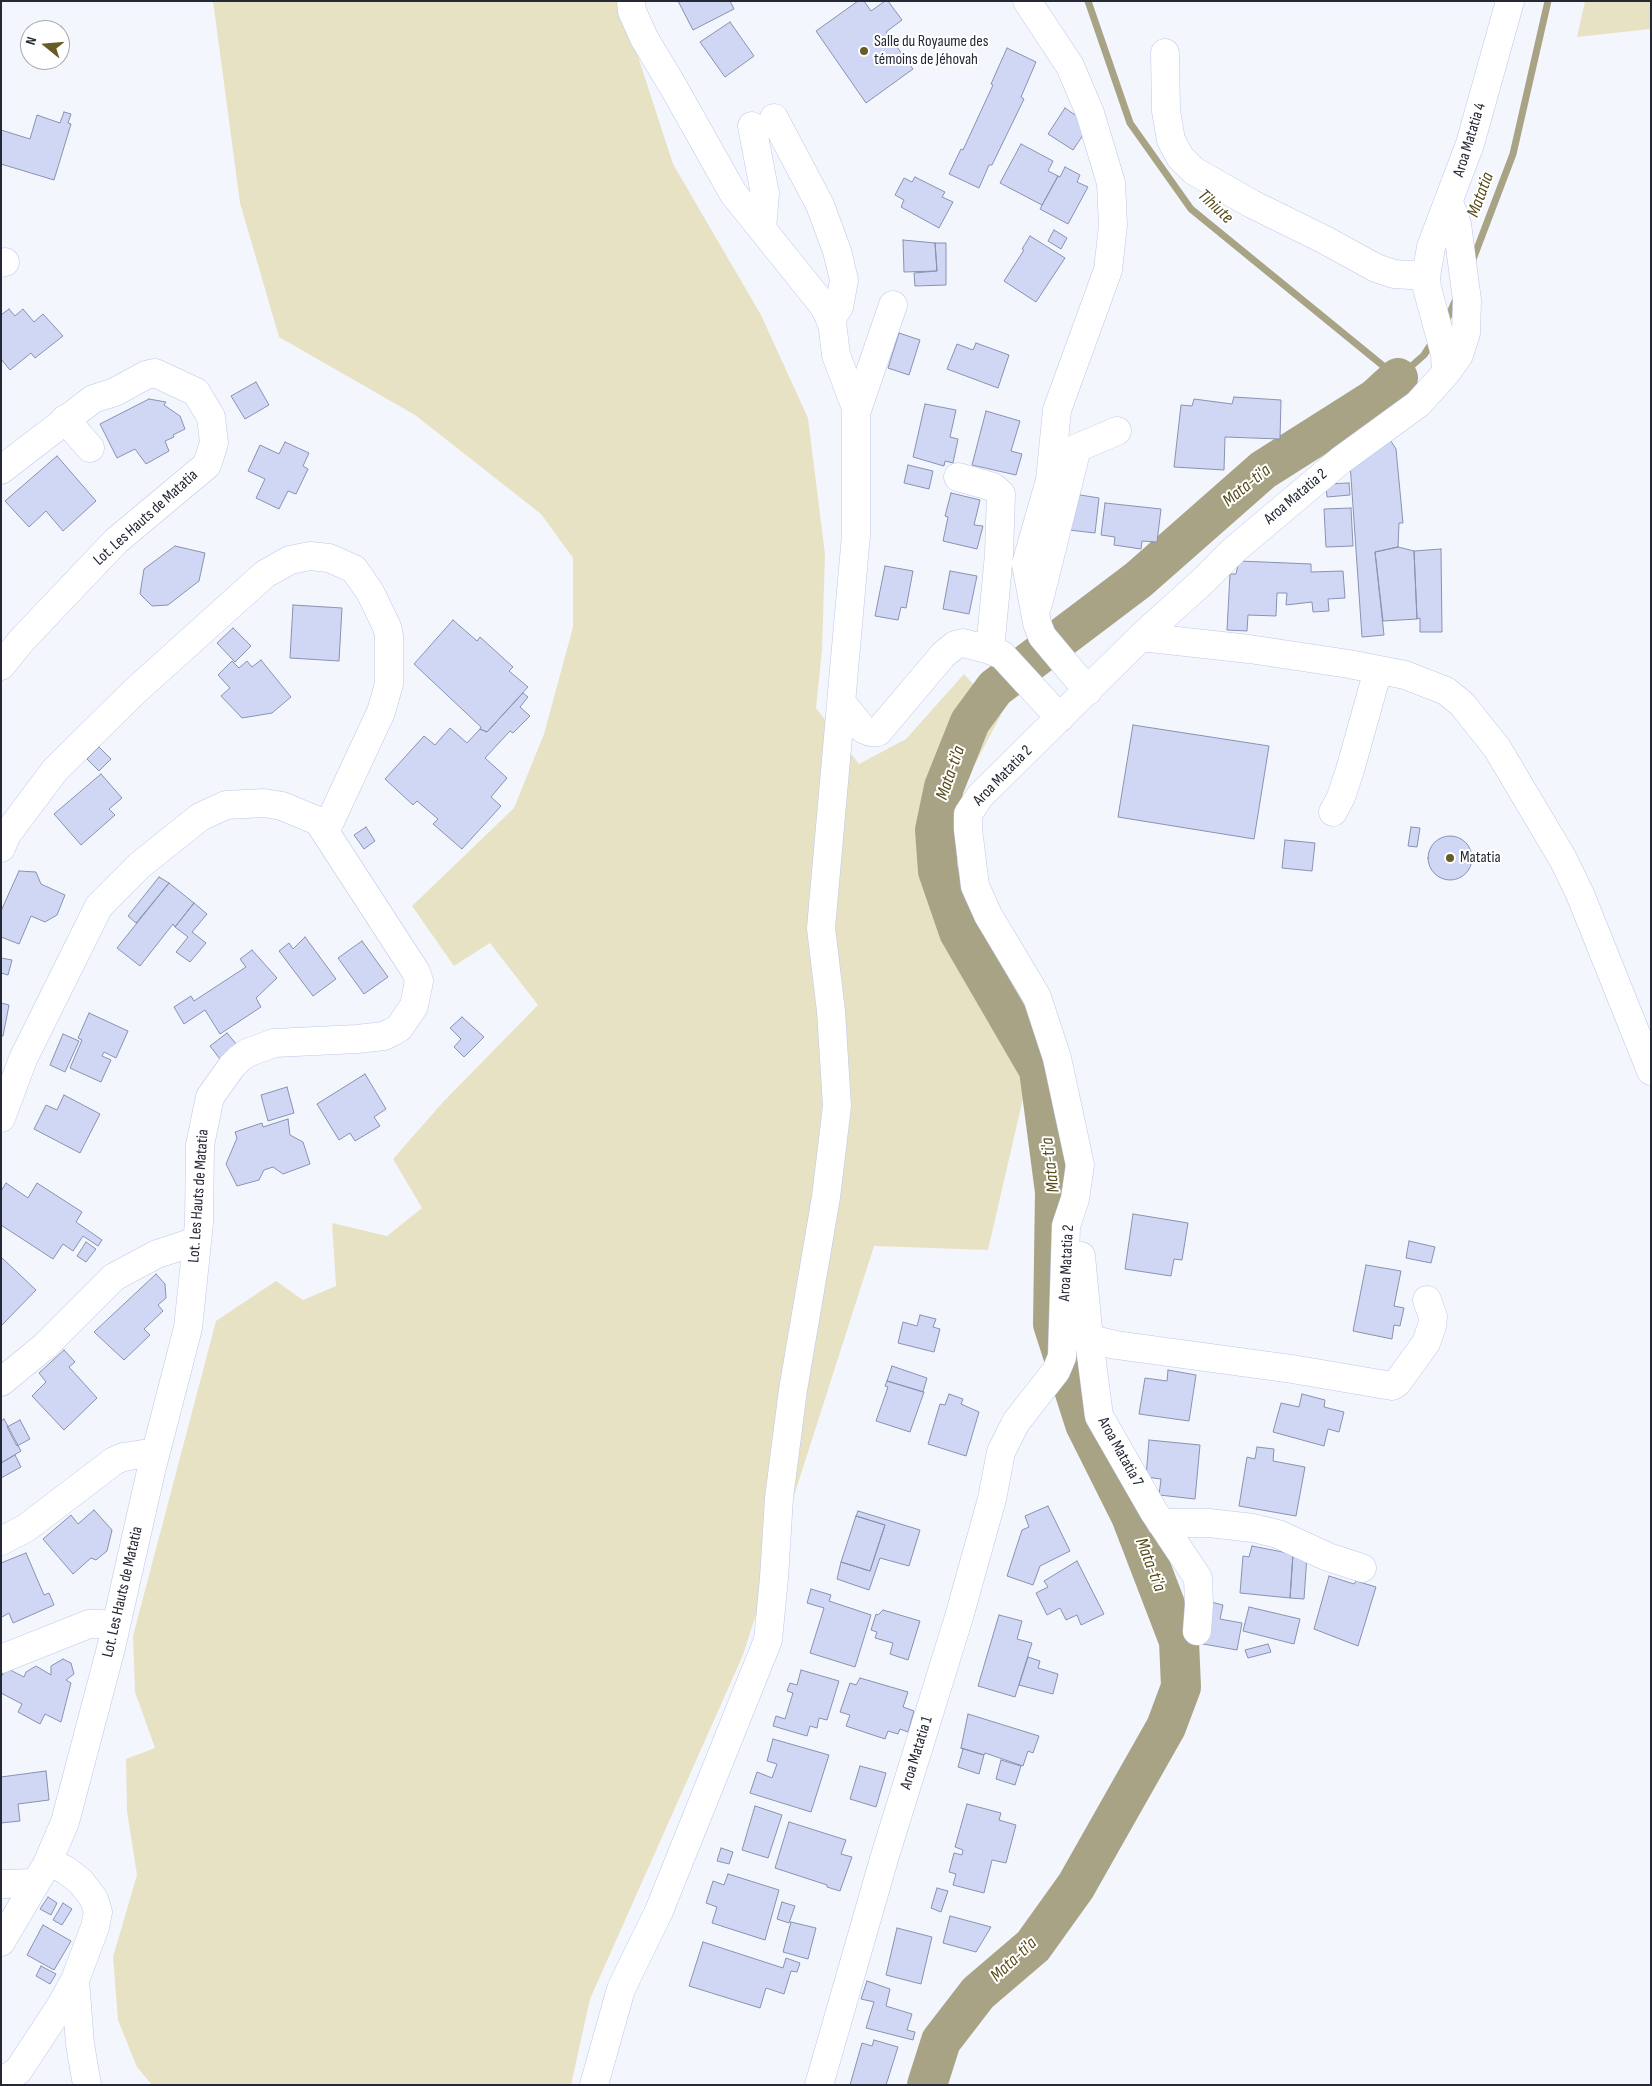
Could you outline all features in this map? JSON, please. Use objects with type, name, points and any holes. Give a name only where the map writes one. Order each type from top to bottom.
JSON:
[{"type":"street","points":[[594,2085],[621,1988],[659,1911],[768,1640],[779,1498],[793,1390],[826,1197],[837,1106],[831,1011],[821,928],[856,535],[856,408],[836,355],[830,320],[823,305],[733,193],[644,38],[632,11],[631,1]]},
{"type":"street","points":[[1027,1],[1070,66],[1090,113],[1111,183],[1113,225],[1108,270],[1057,410],[1050,480],[1026,564],[1040,629],[1080,680]]},
{"type":"street","name":"Aroa Matatia 4","points":[[1426,276],[1431,247],[1470,144],[1503,4]]},
{"type":"street","points":[[1165,53],[1166,111],[1171,140],[1180,157],[1194,171],[1252,204],[1376,268],[1394,274],[1426,276],[1430,305],[1446,354],[1446,373]]},
{"type":"street","points":[[762,229],[765,194],[763,122],[820,205],[837,251],[844,280],[840,307],[830,320]]},
{"type":"street","name":"Aroa Matatia 2","points":[[1016,1422],[1056,1371],[1062,1356],[1076,1339],[1066,1226],[1075,1199],[1080,1165],[1057,1058],[1037,997],[988,915],[975,886],[968,814],[980,796],[1060,718],[1080,680],[1141,637],[1234,550],[1303,490],[1418,404],[1446,373],[1459,355],[1466,333],[1467,300],[1457,224],[1449,202]]},
{"type":"street","points":[[856,413],[893,305]]},
{"type":"street","name":"Lot. Les Hauts de Matatia","points":[[1,470],[93,399],[114,392],[146,375],[155,374],[196,392],[211,417],[214,443],[207,465],[116,541],[4,657]]},
{"type":"street","points":[[66,419],[90,448]]},
{"type":"street","points":[[1040,629],[1038,604],[1077,448],[1116,431]]},
{"type":"street","points":[[958,477],[993,487],[1001,494],[996,652]]},
{"type":"street","points":[[1,848],[7,834],[56,770],[134,692],[265,574],[290,560],[310,556],[329,558],[354,570],[370,592],[387,627],[389,636],[388,684],[381,712],[326,830]]},
{"type":"street","points":[[1141,637],[1249,649],[1349,664],[1405,675],[1446,691],[1462,704],[1497,748],[1546,828],[1580,894],[1651,1071]]},
{"type":"street","points":[[842,703],[863,729],[870,732],[878,732],[948,650],[963,643],[996,652],[1060,718]]},
{"type":"street","points":[[1333,812],[1350,770],[1378,670]]},
{"type":"street","name":"Lot. Les Hauts de Matatia","points":[[1,1118],[23,1059],[99,906],[140,865],[200,817],[226,805],[264,803],[282,806],[318,821],[326,830],[416,972],[419,981],[414,1006],[399,1028],[384,1036],[274,1043],[246,1053],[232,1066],[210,1097],[202,1126],[199,1155],[200,1213],[188,1328],[156,1452],[115,1628],[65,1822],[42,1872],[1,1942]]},
{"type":"street","points":[[1,1382],[45,1346],[114,1277],[157,1254],[197,1241]]},
{"type":"street","points":[[1076,1339],[1282,1367],[1392,1386],[1397,1383],[1426,1343],[1433,1317],[1427,1300]]},
{"type":"street","name":"Aroa Matatia 7","points":[[1076,1339],[1099,1416],[1114,1445],[1161,1523],[1198,1578],[1199,1606],[1197,1631]]},
{"type":"street","name":"Aroa Matatia 1","points":[[819,2085],[884,1859],[992,1499],[1001,1452],[1016,1422]]},
{"type":"street","points":[[1,1541],[26,1528],[114,1460],[156,1452]]},
{"type":"street","points":[[1161,1523],[1209,1523],[1253,1528],[1278,1534],[1328,1557],[1362,1568]]},
{"type":"street","points":[[1,1659],[89,1624],[102,1624],[115,1628]]},
{"type":"street","points":[[1,1884],[42,1872],[66,1870],[81,1882],[94,1899],[98,1912],[95,1927],[75,1980],[18,2071],[1,2082]]},
{"type":"street","points":[[75,1980],[80,2044],[87,2085]]},
{"type":"shaded area","points":[[213,1],[620,1],[673,164],[761,315],[808,418],[825,554],[822,650],[816,708],[859,764],[906,739],[964,674],[1001,715],[950,811],[950,839],[965,907],[1000,965],[1036,1042],[988,1250],[874,1246],[743,1655],[590,1999],[571,2085],[152,2085],[137,2067],[118,2020],[113,1957],[137,1875],[127,1811],[126,1759],[155,1748],[135,1692],[133,1636],[216,1321],[276,1281],[303,1300],[336,1286],[332,1223],[387,1236],[422,1208],[393,1159],[444,1101],[538,1005],[490,943],[454,966],[412,906],[514,808],[544,734],[573,627],[573,558],[541,514],[415,415],[279,337],[240,203]]},
{"type":"shaded area","points":[[1585,1],[1651,1],[1651,29],[1577,37]]},
{"type":"building","points":[[678,1],[730,1],[734,9],[693,30]]},
{"type":"building","name":"Salle du Royaume des témoins de Jéhovah","points":[[858,1],[864,1],[871,11],[885,1],[888,1],[902,20],[886,32],[913,69],[866,103],[816,31]]},
{"type":"building","points":[[730,22],[754,56],[725,77],[700,42]]},
{"type":"building","points":[[1007,48],[1036,62],[1021,97],[1024,99],[979,188],[949,174],[961,149],[963,150],[993,85],[991,84]]},
{"type":"building","points":[[1065,108],[1078,117],[1085,132],[1073,150],[1048,134]]},
{"type":"building","points":[[64,112],[71,114],[68,123],[71,124],[54,180],[1,164],[1,130],[30,139],[37,115],[60,123]]},
{"type":"building","points":[[1021,144],[1053,161],[1048,171],[1058,176],[1042,205],[1000,183]]},
{"type":"building","points":[[1065,167],[1080,175],[1077,182],[1088,187],[1068,224],[1040,209]]},
{"type":"building","points":[[915,177],[945,192],[942,197],[953,202],[939,228],[901,207],[904,200],[895,195],[904,178],[912,182]]},
{"type":"building","points":[[1054,230],[1067,238],[1061,249],[1048,241]]},
{"type":"building","points":[[1030,236],[1065,258],[1036,302],[1004,281],[1024,250],[1022,249]]},
{"type":"building","points":[[903,240],[935,243],[937,271],[904,272]]},
{"type":"building","points":[[935,243],[946,243],[946,285],[915,286],[914,273],[937,271]]},
{"type":"building","points":[[9,309],[15,316],[23,309],[34,322],[43,314],[63,336],[35,358],[31,353],[10,370],[1,359],[1,315]]},
{"type":"building","points":[[899,333],[920,340],[909,375],[888,368]]},
{"type":"building","points":[[976,343],[1009,355],[998,388],[947,369],[957,344],[973,350]]},
{"type":"building","points":[[256,382],[269,405],[245,419],[231,396]]},
{"type":"building","points":[[1234,397],[1281,400],[1280,439],[1225,437],[1224,470],[1174,467],[1181,405],[1192,406],[1194,399],[1232,404]]},
{"type":"building","points":[[149,399],[166,402],[164,405],[180,416],[185,429],[165,441],[169,451],[146,464],[135,449],[117,458],[100,424]]},
{"type":"building","points":[[925,404],[956,410],[950,437],[958,439],[953,463],[945,461],[944,466],[913,457]]},
{"type":"building","points":[[986,411],[1020,421],[1011,451],[1022,454],[1016,475],[972,465]]},
{"type":"building","points":[[1389,438],[1396,449],[1403,523],[1399,523],[1398,547],[1375,552],[1384,635],[1362,637],[1350,463]]},
{"type":"building","points":[[285,442],[309,453],[303,466],[308,469],[296,494],[288,491],[279,509],[256,498],[265,479],[248,471],[260,445],[279,454]]},
{"type":"building","points":[[57,456],[96,501],[63,531],[46,511],[29,527],[5,501]]},
{"type":"building","points":[[908,465],[933,471],[929,489],[904,483]]},
{"type":"building","points":[[1349,483],[1350,495],[1327,497],[1326,484]]},
{"type":"building","points":[[951,493],[980,500],[974,525],[983,526],[977,549],[943,541],[948,517],[945,516]]},
{"type":"building","points":[[1074,494],[1099,498],[1095,533],[1069,530]]},
{"type":"building","points":[[1105,503],[1161,509],[1157,542],[1142,541],[1141,549],[1114,545],[1115,537],[1101,535]]},
{"type":"building","points":[[1351,508],[1353,546],[1326,547],[1324,509]]},
{"type":"building","points":[[175,546],[205,553],[199,581],[168,605],[152,606],[140,594],[144,569]]},
{"type":"building","points":[[1398,547],[1414,551],[1417,619],[1383,621],[1375,552]]},
{"type":"building","points":[[1441,549],[1442,632],[1420,632],[1420,618],[1417,619],[1414,551]]},
{"type":"building","points":[[1239,561],[1311,564],[1311,572],[1343,571],[1345,598],[1328,599],[1329,611],[1313,612],[1312,602],[1286,605],[1287,593],[1277,593],[1276,616],[1248,615],[1247,631],[1227,630],[1230,574],[1236,574]]},
{"type":"building","points":[[885,566],[913,571],[906,608],[901,607],[898,620],[875,616]]},
{"type":"building","points":[[950,571],[977,576],[969,614],[943,609]]},
{"type":"building","points":[[293,605],[342,608],[339,661],[290,658]]},
{"type":"building","points":[[453,620],[477,641],[480,637],[513,667],[509,671],[528,687],[487,732],[480,729],[481,727],[414,664]]},
{"type":"building","points":[[233,628],[251,646],[235,662],[217,643]]},
{"type":"building","points":[[261,660],[291,697],[272,713],[242,718],[221,696],[230,688],[218,675],[232,661],[239,668],[247,661],[252,667]]},
{"type":"building","points":[[523,693],[528,697],[520,707],[530,716],[513,733],[510,731],[485,758],[507,778],[491,797],[501,806],[462,849],[433,824],[438,819],[417,801],[413,805],[385,779],[424,736],[435,745],[450,728],[467,743],[480,729],[487,732]]},
{"type":"building","points":[[1133,725],[1269,746],[1254,839],[1118,817]]},
{"type":"building","points":[[99,747],[111,759],[99,771],[87,759]]},
{"type":"building","points":[[101,774],[122,798],[109,809],[115,815],[81,845],[54,814]]},
{"type":"building","points":[[366,827],[375,841],[364,849],[354,835]]},
{"type":"building","points":[[1411,827],[1420,828],[1417,847],[1408,846]]},
{"type":"building","name":"Matatia","points":[[1450,836],[1462,840],[1468,846],[1472,858],[1468,870],[1462,876],[1450,880],[1438,876],[1432,870],[1428,858],[1432,846],[1438,840]]},
{"type":"building","points":[[1285,840],[1315,843],[1312,871],[1282,868]]},
{"type":"building","points":[[19,871],[36,872],[41,884],[65,895],[57,915],[45,922],[31,916],[19,944],[1,937],[1,911]]},
{"type":"building","points":[[159,877],[169,883],[136,923],[128,916]]},
{"type":"building","points":[[169,883],[194,903],[175,927],[173,924],[140,966],[117,948]]},
{"type":"building","points":[[194,903],[207,914],[192,932],[206,943],[190,962],[176,952],[188,937],[175,927]]},
{"type":"building","points":[[305,937],[336,979],[313,996],[279,951],[289,943],[293,949]]},
{"type":"building","points":[[362,941],[388,977],[364,994],[338,958]]},
{"type":"building","points":[[252,950],[277,978],[256,998],[261,1007],[220,1034],[205,1010],[184,1024],[174,1007],[191,996],[194,1001],[246,967],[240,959]]},
{"type":"building","points":[[1,958],[12,960],[8,975],[1,973]]},
{"type":"building","points":[[1,1003],[9,1005],[3,1036],[1,1036]]},
{"type":"building","points":[[89,1013],[128,1031],[116,1058],[104,1052],[102,1056],[111,1060],[101,1082],[70,1068],[82,1040],[78,1038]]},
{"type":"building","points":[[462,1017],[484,1037],[464,1057],[454,1047],[461,1039],[450,1028]]},
{"type":"building","points":[[227,1033],[237,1045],[220,1059],[210,1046]]},
{"type":"building","points":[[63,1034],[79,1041],[65,1072],[50,1065]]},
{"type":"building","points":[[365,1074],[386,1109],[374,1117],[380,1126],[355,1141],[350,1133],[339,1140],[317,1104]]},
{"type":"building","points":[[287,1087],[294,1113],[268,1121],[261,1095]]},
{"type":"building","points":[[64,1095],[100,1114],[80,1153],[34,1129],[46,1105],[57,1110]]},
{"type":"building","points":[[288,1119],[290,1135],[303,1142],[310,1164],[283,1174],[273,1167],[264,1170],[259,1180],[237,1186],[226,1164],[237,1138],[235,1132],[262,1123],[263,1127]]},
{"type":"building","points":[[6,1183],[28,1198],[37,1183],[82,1212],[76,1222],[102,1240],[98,1246],[83,1236],[73,1251],[63,1244],[53,1259],[1,1225],[1,1191]]},
{"type":"building","points":[[1133,1214],[1188,1223],[1182,1260],[1174,1259],[1171,1276],[1125,1269]]},
{"type":"building","points":[[1409,1241],[1435,1247],[1431,1263],[1406,1258]]},
{"type":"building","points":[[86,1242],[96,1249],[86,1262],[77,1256]]},
{"type":"building","points":[[1,1257],[36,1290],[1,1326]]},
{"type":"building","points":[[1366,1265],[1401,1271],[1394,1306],[1404,1308],[1400,1326],[1394,1325],[1392,1339],[1353,1331]]},
{"type":"building","points":[[156,1274],[165,1284],[166,1298],[158,1305],[163,1311],[144,1329],[150,1335],[124,1360],[94,1332]]},
{"type":"building","points":[[920,1315],[936,1319],[933,1327],[940,1329],[934,1352],[898,1343],[903,1322],[917,1326]]},
{"type":"building","points":[[64,1350],[75,1362],[69,1367],[97,1398],[64,1430],[32,1396],[46,1382],[39,1373]]},
{"type":"building","points":[[892,1366],[927,1378],[923,1392],[887,1381]]},
{"type":"building","points":[[1168,1370],[1196,1375],[1189,1421],[1139,1414],[1145,1378],[1167,1381]]},
{"type":"building","points":[[887,1381],[924,1392],[910,1432],[876,1421],[888,1387],[885,1386]]},
{"type":"building","points":[[949,1394],[963,1399],[961,1404],[979,1412],[966,1456],[928,1444],[940,1404],[945,1405]]},
{"type":"building","points":[[1302,1394],[1325,1400],[1324,1407],[1344,1412],[1339,1432],[1328,1429],[1324,1446],[1273,1432],[1281,1403],[1299,1407]]},
{"type":"building","points":[[4,1419],[21,1451],[1,1463],[1,1421]]},
{"type":"building","points":[[20,1420],[30,1439],[17,1446],[7,1427]]},
{"type":"building","points":[[1149,1440],[1200,1445],[1195,1499],[1159,1495],[1161,1479],[1146,1477]]},
{"type":"building","points":[[1257,1447],[1274,1449],[1273,1461],[1305,1467],[1296,1516],[1239,1506],[1247,1457],[1255,1459]]},
{"type":"building","points":[[15,1455],[21,1467],[1,1478],[1,1463]]},
{"type":"building","points":[[1048,1506],[1070,1551],[1040,1566],[1033,1585],[1007,1576],[1022,1530],[1029,1527],[1025,1516]]},
{"type":"building","points":[[94,1510],[112,1530],[107,1551],[96,1560],[91,1558],[73,1574],[43,1539],[71,1515],[78,1524]]},
{"type":"building","points":[[858,1511],[920,1530],[909,1566],[880,1558],[869,1590],[837,1579],[841,1562],[870,1571],[885,1525],[856,1516]]},
{"type":"building","points":[[856,1516],[885,1525],[870,1571],[841,1562]]},
{"type":"building","points":[[1252,1546],[1293,1554],[1290,1598],[1240,1593],[1243,1556],[1249,1557]]},
{"type":"building","points":[[26,1553],[44,1595],[49,1593],[54,1605],[13,1623],[9,1613],[2,1617],[1,1615],[1,1563]]},
{"type":"building","points":[[1293,1554],[1307,1555],[1304,1599],[1290,1598]]},
{"type":"building","points":[[1077,1561],[1104,1614],[1081,1625],[1077,1615],[1066,1620],[1060,1608],[1047,1615],[1036,1593],[1048,1587],[1044,1581]]},
{"type":"building","points":[[1329,1576],[1354,1584],[1356,1581],[1376,1587],[1358,1646],[1314,1629]]},
{"type":"building","points":[[811,1589],[831,1595],[829,1601],[871,1615],[855,1667],[810,1653],[824,1608],[807,1603]]},
{"type":"building","points":[[1211,1602],[1223,1605],[1220,1619],[1242,1623],[1237,1650],[1203,1644]]},
{"type":"building","points":[[1249,1607],[1300,1619],[1294,1644],[1243,1631]]},
{"type":"building","points":[[883,1610],[920,1621],[908,1660],[890,1654],[893,1643],[875,1638],[877,1632],[871,1630],[876,1614],[878,1615]]},
{"type":"building","points":[[999,1615],[1022,1621],[1017,1639],[1032,1643],[1015,1697],[978,1686]]},
{"type":"building","points":[[1268,1644],[1271,1652],[1248,1658],[1245,1650]]},
{"type":"building","points":[[1028,1657],[1040,1661],[1038,1668],[1058,1674],[1053,1694],[1019,1685]]},
{"type":"building","points":[[63,1659],[71,1663],[74,1674],[66,1680],[71,1683],[61,1722],[45,1714],[40,1724],[18,1712],[22,1704],[1,1693],[1,1677],[6,1668],[24,1677],[26,1672],[36,1666],[51,1675],[51,1666]]},
{"type":"building","points":[[801,1670],[839,1681],[827,1720],[819,1718],[817,1728],[810,1726],[807,1736],[773,1726],[776,1716],[785,1719],[793,1693],[787,1691],[790,1683],[797,1685]]},
{"type":"building","points":[[860,1678],[908,1692],[903,1707],[914,1711],[908,1732],[900,1729],[898,1734],[888,1731],[885,1739],[846,1726],[850,1715],[840,1712],[850,1683],[856,1685]]},
{"type":"building","points":[[968,1714],[1039,1736],[1033,1753],[1028,1751],[1023,1766],[985,1753],[984,1755],[961,1748]]},
{"type":"building","points":[[773,1739],[829,1755],[811,1812],[750,1793],[757,1772],[772,1778],[777,1764],[767,1761]]},
{"type":"building","points":[[961,1748],[984,1755],[979,1774],[958,1767],[963,1749]]},
{"type":"building","points":[[1001,1760],[1021,1766],[1015,1785],[996,1779]]},
{"type":"building","points":[[860,1766],[886,1773],[876,1807],[850,1799]]},
{"type":"building","points":[[46,1771],[49,1800],[18,1804],[20,1821],[1,1823],[1,1777]]},
{"type":"building","points":[[967,1804],[1001,1813],[999,1820],[1016,1825],[1006,1863],[992,1860],[984,1893],[953,1885],[956,1874],[949,1872],[954,1853],[962,1855],[963,1850],[955,1847]]},
{"type":"building","points":[[755,1806],[782,1815],[768,1858],[742,1850]]},
{"type":"building","points":[[789,1822],[846,1840],[841,1854],[852,1857],[840,1891],[775,1868]]},
{"type":"building","points":[[721,1848],[733,1852],[729,1864],[717,1861]]},
{"type":"building","points":[[728,1874],[779,1890],[765,1940],[712,1923],[717,1907],[706,1903],[713,1881],[724,1885]]},
{"type":"building","points":[[937,1888],[948,1891],[941,1912],[931,1908]]},
{"type":"building","points":[[48,1897],[57,1903],[51,1915],[40,1909]]},
{"type":"building","points":[[782,1902],[795,1906],[789,1923],[777,1919]]},
{"type":"building","points":[[63,1903],[72,1909],[62,1925],[53,1920]]},
{"type":"building","points":[[950,1916],[991,1927],[976,1952],[943,1943]]},
{"type":"building","points":[[791,1922],[816,1928],[808,1959],[783,1952]]},
{"type":"building","points":[[43,1925],[71,1941],[54,1970],[27,1955]]},
{"type":"building","points":[[897,1928],[932,1937],[921,1984],[886,1975]]},
{"type":"building","points":[[703,1942],[783,1968],[786,1958],[800,1963],[797,1972],[791,1971],[784,1994],[766,1988],[760,2008],[689,1986]]},
{"type":"building","points":[[41,1966],[56,1974],[50,1984],[36,1976]]},
{"type":"building","points":[[867,1981],[890,1989],[886,2006],[912,2014],[907,2030],[915,2032],[913,2040],[866,2028],[874,2002],[861,1999]]},
{"type":"building","points":[[874,2040],[898,2047],[886,2085],[850,2085],[862,2043],[872,2046]]},
{"type":"waterway","name":"Tihiute","points":[[1088,1],[1130,123],[1191,209],[1398,378],[1424,355],[1433,341]]},
{"type":"waterway","name":"Matatia","points":[[1472,262],[1513,154],[1548,1]]},
{"type":"waterway","name":"Matatia","points":[[1445,324],[1456,299]]},
{"type":"waterway","name":"Mata-ti'a","points":[[927,2085],[941,2041],[978,1993],[1033,1946],[1076,1886],[1166,1727],[1181,1687],[1179,1641],[1131,1516],[1085,1424],[1053,1324],[1055,1192],[1039,1070],[959,932],[938,871],[935,830],[944,787],[970,722],[995,688],[1138,580],[1263,470],[1375,399],[1398,378]]},
{"type":"place","name":"Salle du Royaume des témoins de Jéhovah","points":[[864,51]]},
{"type":"place","name":"Matatia","points":[[1450,858]]}]
